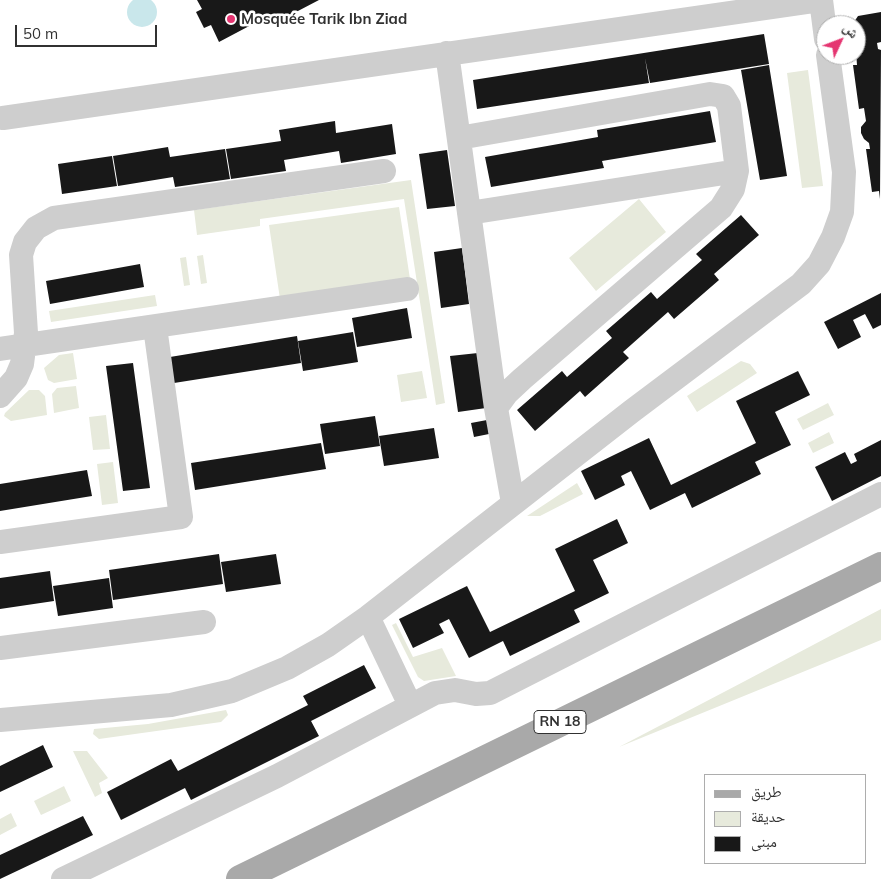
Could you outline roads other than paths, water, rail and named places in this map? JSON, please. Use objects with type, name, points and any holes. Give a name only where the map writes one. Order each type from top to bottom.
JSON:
[{"type":"main road","name":"RN 18","points":[[240,879],[881,566]]},
{"type":"street","points":[[1,121],[447,53],[820,0],[822,15]]},
{"type":"street","points":[[447,53],[496,408],[513,503]]},
{"type":"street","points":[[0,720],[171,706],[232,691],[287,668],[328,645],[368,617],[513,503],[801,284],[819,264],[833,237],[842,212],[844,172],[829,65]]},
{"type":"street","points":[[459,138],[710,94],[723,96],[729,106],[737,171],[733,190],[721,208],[522,379],[507,393],[496,408]]},
{"type":"street","points":[[0,396],[16,378],[22,364],[26,346],[21,255],[25,242],[36,228],[54,218],[384,171]]},
{"type":"street","points":[[469,213],[737,171]]},
{"type":"street","points":[[0,349],[407,289]]},
{"type":"street","points":[[0,542],[181,517],[155,327]]},
{"type":"street","points":[[63,879],[277,776],[435,693],[455,690],[476,694],[490,693],[881,494]]},
{"type":"street","points":[[368,617],[410,705]]},
{"type":"street","points":[[0,648],[204,622]]},
{"type":"water","points":[[135,-1],[149,-1],[156,6],[156,18],[148,26],[136,26],[128,18],[128,6]]},
{"type":"place","name":"Mosquée Tarik Ibn Ziad","points":[[231,19]]}]
